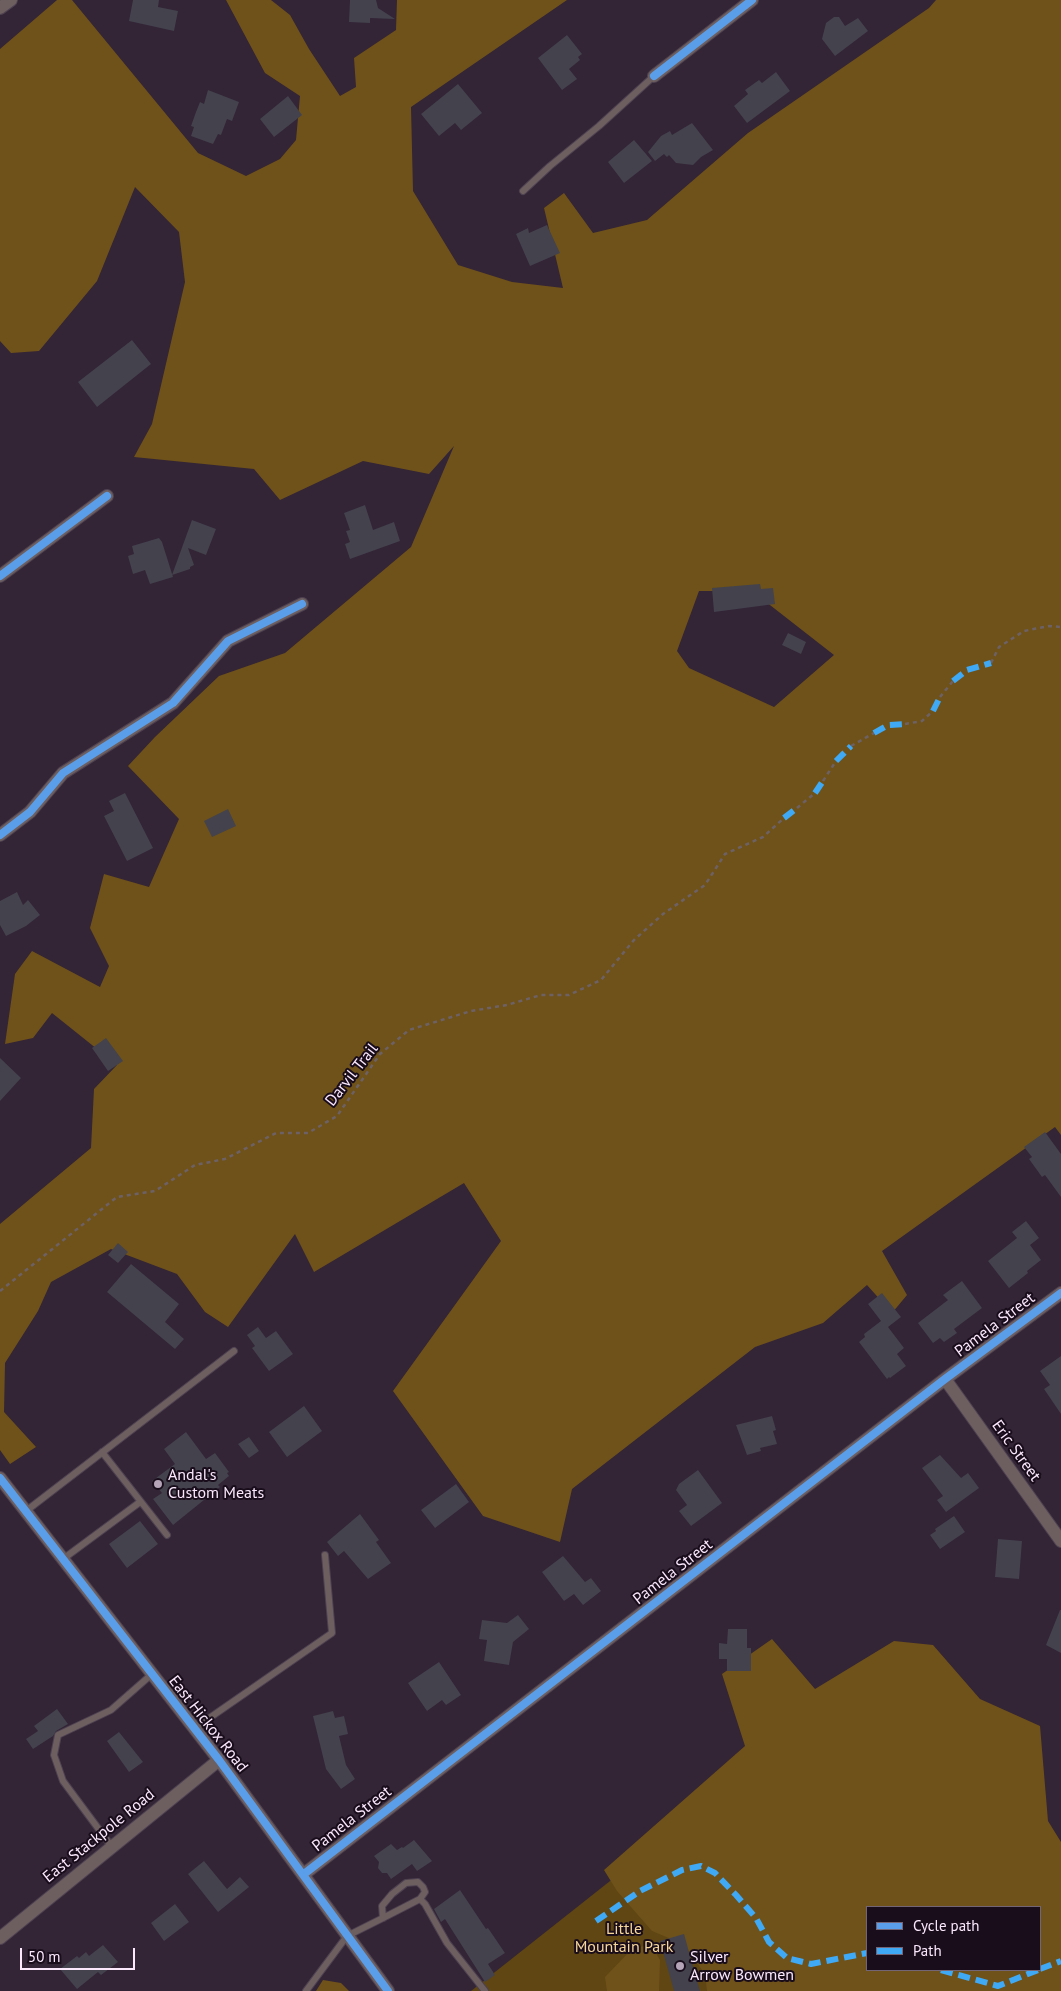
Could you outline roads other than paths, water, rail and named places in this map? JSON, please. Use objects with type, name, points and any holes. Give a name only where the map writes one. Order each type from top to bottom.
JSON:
[{"type":"street","points":[[0,8],[11,0]]},
{"type":"street","points":[[654,76],[752,0]]},
{"type":"street","points":[[0,576],[107,496]]},
{"type":"street","points":[[0,835],[30,812],[63,774],[172,703],[228,641],[302,604]]},
{"type":"street","name":"Pamela Street","points":[[304,1874],[945,1379],[1061,1293]]},
{"type":"street","name":"Eric Street","points":[[945,1379],[1061,1541]]},
{"type":"street","name":"East Hickox Road","points":[[0,1478],[62,1560],[195,1728],[388,1991]]},
{"type":"street","name":"East Stackpole Road","points":[[0,1938],[219,1760]]},
{"type":"lane","points":[[523,191],[654,76]]},
{"type":"lane","points":[[26,1511],[234,1351]]},
{"type":"lane","points":[[102,1452],[167,1535]]},
{"type":"lane","points":[[62,1560],[140,1502]]},
{"type":"lane","points":[[195,1728],[332,1633],[325,1555]]},
{"type":"lane","points":[[112,1847],[63,1781],[54,1755],[58,1735],[111,1710],[152,1674]]},
{"type":"lane","points":[[306,1991],[347,1936],[383,1918],[420,1899],[425,1892],[418,1882],[406,1883],[392,1894],[382,1906],[383,1918]]},
{"type":"lane","points":[[420,1899],[425,1904],[447,1943],[485,1991]]},
{"type":"place","name":"Andal's Custom Meats","points":[[158,1484]]},
{"type":"place","name":"Silver Arrow Bowmen","points":[[680,1966]]},
{"type":"park label","name":"Little Mountain Park","points":[[624,1938]]}]
